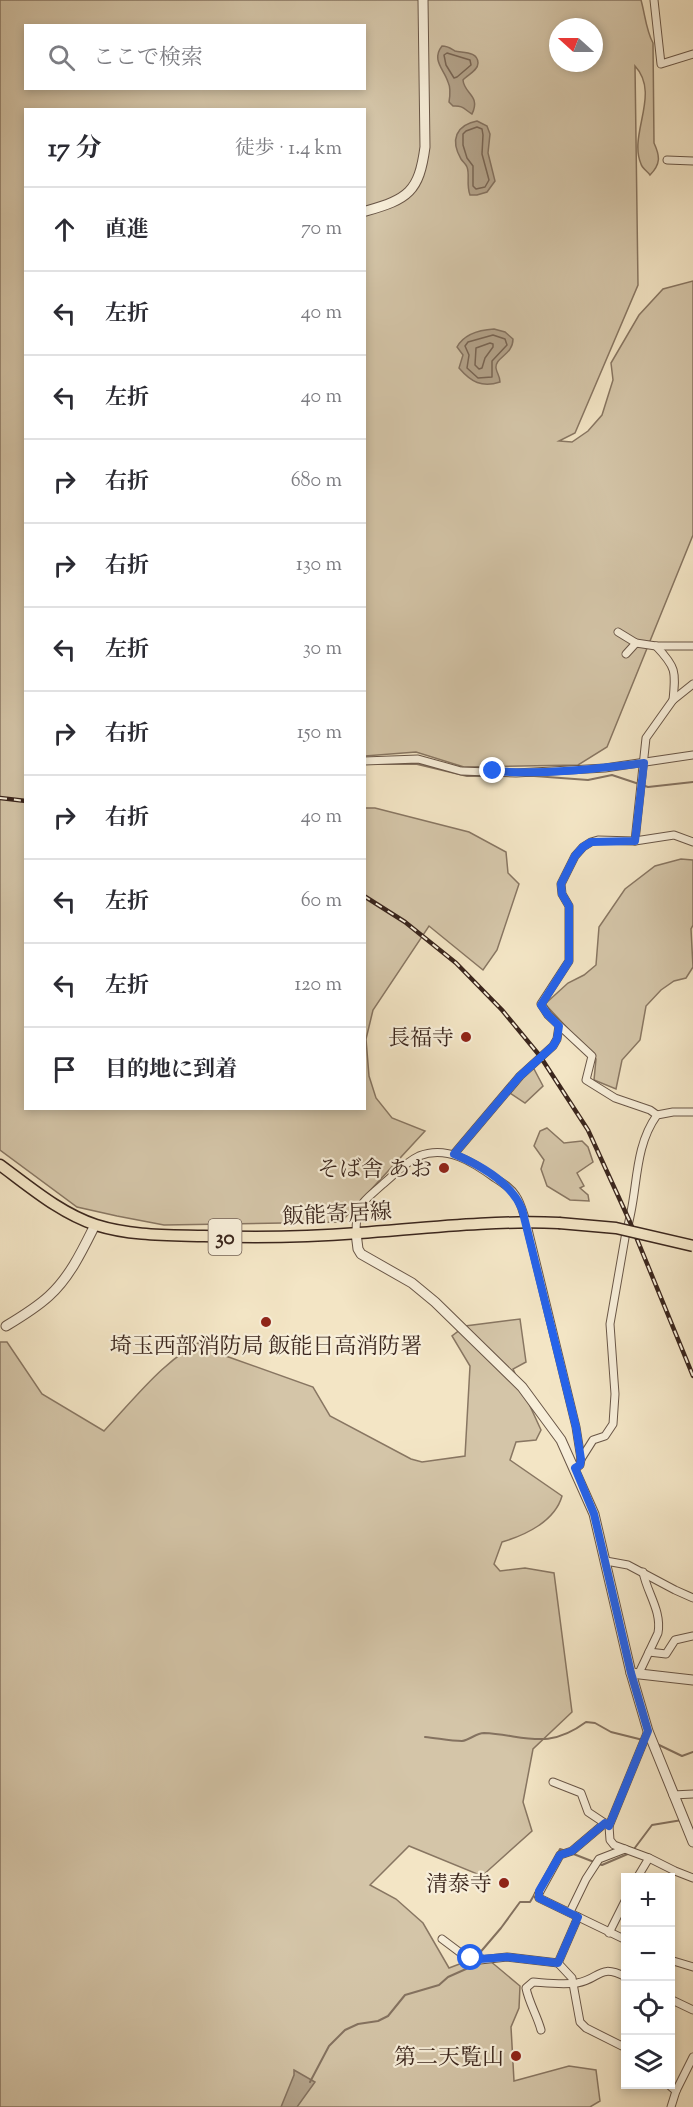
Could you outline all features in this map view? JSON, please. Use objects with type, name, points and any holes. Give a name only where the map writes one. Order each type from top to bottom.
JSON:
[{"type":"main road","name":"飯能寄居線","points":[[0,1165],[56,1206],[95,1225],[138,1234],[235,1237],[356,1233],[526,1221],[616,1228],[693,1246]]},
{"type":"street","points":[[366,211],[394,203],[405,196],[421,171],[425,147],[423,0]]},
{"type":"street","points":[[654,0],[661,64],[693,54]]},
{"type":"street","points":[[667,160],[693,161]]},
{"type":"street","points":[[618,632],[636,643],[656,646],[693,646]]},
{"type":"street","points":[[626,654],[636,643]]},
{"type":"street","points":[[656,646],[670,661],[674,672],[673,700]]},
{"type":"street","points":[[635,841],[646,738],[673,700],[693,684]]},
{"type":"street","points":[[366,761],[418,759],[461,771],[516,773],[604,768],[693,755]]},
{"type":"street","points":[[657,1115],[650,1110],[615,1098],[586,1080],[592,1056],[548,1015],[541,1005],[569,961],[569,906],[562,894],[561,884],[575,856],[583,847],[591,842],[635,841],[674,835],[693,842]]},
{"type":"street","points":[[454,1154],[520,1076],[553,1046],[557,1039],[559,1026]]},
{"type":"street","points":[[581,1459],[593,1440],[605,1436],[613,1424],[615,1394],[611,1312],[627,1232],[632,1218],[641,1148],[657,1115],[693,1112]]},
{"type":"street","points":[[575,1468],[580,1465],[581,1459],[576,1427],[526,1221],[517,1197],[510,1189],[469,1160],[454,1154],[421,1155],[408,1163],[361,1204],[356,1218],[358,1249],[361,1254],[420,1289],[522,1387],[561,1440],[594,1514],[648,1731],[693,1842]]},
{"type":"street","points":[[6,1326],[30,1311],[52,1293],[81,1253],[95,1225]]},
{"type":"street","points":[[606,1561],[628,1565],[693,1598]]},
{"type":"street","points":[[635,1673],[650,1652],[660,1626],[658,1612],[645,1583],[643,1572]]},
{"type":"street","points":[[650,1652],[666,1654],[675,1640],[693,1636]]},
{"type":"street","points":[[635,1673],[693,1680]]},
{"type":"street","points":[[621,1938],[539,1898],[539,1891],[560,1855],[572,1851],[607,1825],[648,1731]]},
{"type":"street","points":[[553,1782],[581,1793],[588,1812],[607,1825],[610,1840],[614,1845],[693,1878]]},
{"type":"street","points":[[673,1795],[693,1794]]},
{"type":"street","points":[[570,1912],[586,1879],[599,1859],[625,1849]]},
{"type":"street","points":[[640,1873],[649,1858]]},
{"type":"street","points":[[609,1933],[621,1909]]},
{"type":"street","points":[[558,1963],[578,1917]]},
{"type":"street","points":[[442,1939],[471,1958],[507,1957],[558,1963],[573,1983],[580,2022],[586,2028],[621,2046]]},
{"type":"street","points":[[675,1962],[693,1967]]},
{"type":"street","points":[[541,2030],[529,2000],[526,1988],[528,1985],[533,1982],[588,1981],[609,1970],[621,1975]]},
{"type":"street","points":[[675,2001],[693,2010]]},
{"type":"street","points":[[671,2107],[676,2091],[693,2057]]},
{"type":"shaded area","points":[[0,0],[641,0],[653,43],[654,143],[658,160],[650,175],[642,165],[638,152],[645,89],[642,77],[635,66],[638,285],[575,433],[559,441],[572,442],[588,431],[602,415],[613,380],[611,363],[639,315],[663,289],[693,281],[693,535],[607,747],[578,765],[464,767],[416,752],[366,756],[366,108],[24,108],[24,1110],[366,1110],[366,1039],[369,1076],[376,1098],[392,1118],[425,1131],[341,1222],[164,1225],[77,1207],[0,1150]]},
{"type":"shaded area","points":[[366,808],[375,808],[469,832],[506,852],[508,873],[519,884],[497,950],[483,970],[429,926],[373,1010],[366,1039]]},
{"type":"shaded area","points":[[681,859],[693,860],[693,925],[691,929],[693,967],[686,978],[674,981],[661,990],[646,1006],[640,1040],[622,1060],[616,1089],[594,1080],[596,1059],[545,1004],[568,983],[584,975],[596,965],[599,927],[625,889],[655,866]]},
{"type":"shaded area","points":[[530,1069],[534,1069],[543,1086],[525,1103],[510,1093]]},
{"type":"shaded area","points":[[547,1128],[564,1143],[582,1141],[588,1147],[593,1162],[577,1173],[584,1186],[580,1188],[588,1195],[589,1201],[570,1200],[547,1186],[541,1169],[544,1160],[534,1146],[540,1131]]},
{"type":"shaded area","points":[[520,1319],[526,1362],[513,1369],[541,1430],[536,1440],[516,1442],[510,1460],[562,1496],[553,1513],[546,1520],[530,1531],[502,1542],[494,1564],[500,1571],[525,1568],[554,1573],[572,1712],[533,1749],[523,1802],[532,1831],[482,1876],[409,1846],[370,1885],[396,1899],[423,1923],[449,1968],[483,1955],[520,1986],[519,2008],[511,2027],[514,2081],[569,2066],[596,2070],[600,2101],[590,2107],[0,2107],[0,1342],[7,1342],[42,1394],[104,1431],[165,1367],[208,1338],[223,1355],[313,1387],[330,1416],[411,1459],[422,1462],[465,1456],[470,1366],[452,1336],[465,1326]]},
{"type":"water","points":[[442,46],[473,54],[477,59],[476,68],[463,80],[475,103],[472,114],[449,102],[449,84],[438,60]]},
{"type":"water","points":[[477,121],[487,126],[490,134],[488,153],[495,181],[487,192],[470,195],[467,166],[458,152],[456,140],[457,134],[464,126]]},
{"type":"water","points":[[494,329],[505,332],[513,339],[512,344],[496,364],[500,382],[482,384],[472,380],[459,368],[463,355],[457,347],[473,334]]},
{"type":"water","points":[[294,2070],[315,2082],[297,2107],[281,2107],[294,2075]]},
{"type":"waterway","points":[[367,764],[417,764],[467,776],[534,776],[588,780],[612,775],[648,787],[693,782]]},
{"type":"waterway","points":[[425,1737],[462,1741],[484,1733],[547,1739],[572,1731],[586,1722],[595,1723],[611,1732],[643,1740]]},
{"type":"waterway","points":[[657,1744],[682,1756],[693,1752]]},
{"type":"waterway","points":[[634,1849],[652,1825],[682,1820]]},
{"type":"waterway","points":[[557,1855],[560,1849],[566,1851]]},
{"type":"waterway","points":[[571,1853],[594,1862]]},
{"type":"waterway","points":[[599,1864],[602,1865],[630,1853]]},
{"type":"waterway","points":[[310,2082],[329,2046],[345,2030],[388,2016],[405,1995],[439,1985],[448,1977],[466,1969],[520,1902],[530,1902],[547,1873]]},
{"type":"railway","points":[[0,798],[24,801]]},
{"type":"railway","points":[[366,897],[405,922],[456,963],[502,1010],[540,1056],[588,1130],[630,1222],[693,1376]]},
{"type":"place","name":"長福寺","points":[[466,1037]]},
{"type":"place","name":"そば舎 あお","points":[[444,1168]]},
{"type":"place","name":"埼玉西部消防局 飯能日高消防署","points":[[266,1322]]},
{"type":"place","name":"清泰寺","points":[[504,1883]]},
{"type":"place","name":"第二天覧山","points":[[516,2056]]},
{"type":"route","points":[[471,1958],[507,1957],[558,1963],[578,1917],[539,1898],[539,1891],[560,1855],[572,1851],[605,1823],[609,1826],[648,1731],[631,1673],[594,1514],[575,1468],[580,1465],[581,1459],[576,1427],[522,1209],[517,1197],[510,1189],[469,1160],[454,1154],[520,1076],[553,1046],[557,1039],[559,1026],[541,1005],[569,961],[569,906],[562,894],[561,884],[575,856],[591,842],[598,840],[635,841],[644,763],[604,768],[516,773],[493,771]]}]
